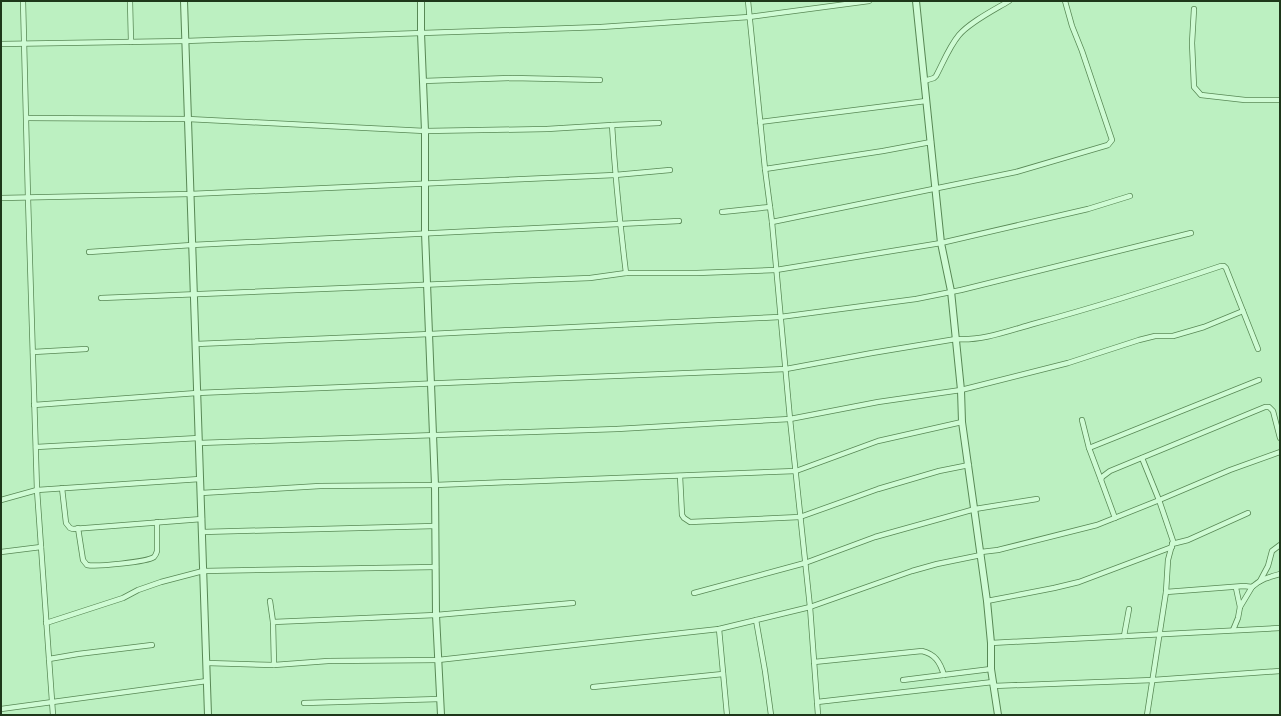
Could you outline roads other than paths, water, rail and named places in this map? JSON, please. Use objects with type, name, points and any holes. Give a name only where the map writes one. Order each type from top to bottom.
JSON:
[{"type":"street","points":[[23,1],[37,490],[53,715]]},
{"type":"street","points":[[130,1],[130,42]]},
{"type":"street","points":[[184,1],[208,715]]},
{"type":"street","points":[[421,1],[426,233],[435,485],[436,616],[441,715]]},
{"type":"street","points":[[748,1],[765,169],[772,222],[790,419],[810,607],[818,715]]},
{"type":"street","points":[[1,44],[185,41],[608,26],[749,17],[868,1]]},
{"type":"street","points":[[916,1],[941,244],[951,291],[961,390],[962,422],[987,601],[991,643],[991,669],[998,715]]},
{"type":"street","points":[[924,81],[936,76],[949,51],[959,35],[966,28],[1009,1]]},
{"type":"street","points":[[772,222],[1016,172],[1108,146],[1112,140],[1072,26],[1065,1]]},
{"type":"street","points":[[1194,9],[1192,43],[1194,87],[1196,91],[1200,94],[1245,100],[1280,100]]},
{"type":"street","points":[[423,81],[512,78],[600,80]]},
{"type":"street","points":[[760,122],[926,101]]},
{"type":"street","points":[[27,118],[188,119],[425,131],[547,129],[659,123]]},
{"type":"street","points":[[612,125],[615,176],[626,273]]},
{"type":"street","points":[[765,169],[883,152],[931,142]]},
{"type":"street","points":[[1,198],[190,194],[615,176],[670,170]]},
{"type":"street","points":[[101,298],[590,278],[626,273],[697,273],[776,270],[941,244],[1088,209],[1130,196]]},
{"type":"street","points":[[722,212],[770,208]]},
{"type":"street","points":[[89,252],[192,245],[679,221]]},
{"type":"street","points":[[196,344],[780,317],[916,299],[1191,233]]},
{"type":"street","points":[[34,405],[197,393],[786,369],[956,339],[968,340],[985,337],[1059,317],[1221,266],[1226,268],[1258,349]]},
{"type":"street","points":[[36,447],[199,440],[617,429],[790,419],[878,402],[961,390],[1068,363],[1139,340],[1155,336],[1170,336],[1204,327],[1243,311]]},
{"type":"street","points":[[33,352],[86,349]]},
{"type":"street","points":[[1089,448],[1258,380]]},
{"type":"street","points":[[1101,480],[1102,477],[1110,471],[1264,407],[1269,407],[1273,411],[1280,438]]},
{"type":"street","points":[[1082,420],[1089,448],[1115,518]]},
{"type":"street","points":[[201,493],[320,486],[435,485],[796,471],[878,441],[962,422]]},
{"type":"street","points":[[207,663],[274,665],[328,661],[438,660],[719,629],[810,607],[912,571],[937,564],[1082,529],[1115,518],[1230,470],[1280,452]]},
{"type":"street","points":[[1142,458],[1159,500],[1171,535],[1172,545],[1168,560],[1166,592],[1158,634],[1153,680],[1146,715]]},
{"type":"street","points":[[680,476],[682,515],[690,522],[800,517],[878,489],[969,464]]},
{"type":"street","points":[[1,500],[37,490],[200,479]]},
{"type":"street","points":[[62,488],[66,523],[70,528],[202,519]]},
{"type":"street","points":[[694,594],[805,563],[875,537],[975,509],[1036,499]]},
{"type":"street","points":[[987,601],[1079,582],[1188,540],[1248,513]]},
{"type":"street","points":[[78,528],[83,560],[86,565],[117,564],[144,560],[152,558],[155,555],[157,551],[156,522]]},
{"type":"street","points":[[202,532],[436,526]]},
{"type":"street","points":[[1260,581],[1268,566],[1272,551],[1280,545]]},
{"type":"street","points":[[1,552],[41,546]]},
{"type":"street","points":[[46,623],[123,598],[138,590],[161,582],[203,571],[436,567]]},
{"type":"street","points":[[1233,630],[1238,618],[1240,607],[1252,587],[1267,577],[1280,574]]},
{"type":"street","points":[[1166,592],[1236,588],[1244,586],[1252,587]]},
{"type":"street","points":[[1236,588],[1240,607]]},
{"type":"street","points":[[270,600],[273,622],[274,665]]},
{"type":"street","points":[[273,622],[436,616],[573,603]]},
{"type":"street","points":[[1124,636],[1129,609]]},
{"type":"street","points":[[756,620],[771,715]]},
{"type":"street","points":[[991,643],[1280,628]]},
{"type":"street","points":[[719,629],[728,715]]},
{"type":"street","points":[[49,659],[152,645]]},
{"type":"street","points":[[814,662],[922,651],[929,653],[938,661],[944,675]]},
{"type":"street","points":[[902,680],[991,669]]},
{"type":"street","points":[[817,702],[993,684],[1153,680],[1280,671]]},
{"type":"street","points":[[593,687],[723,674]]},
{"type":"street","points":[[1,710],[207,681]]},
{"type":"street","points":[[304,703],[440,699]]}]
